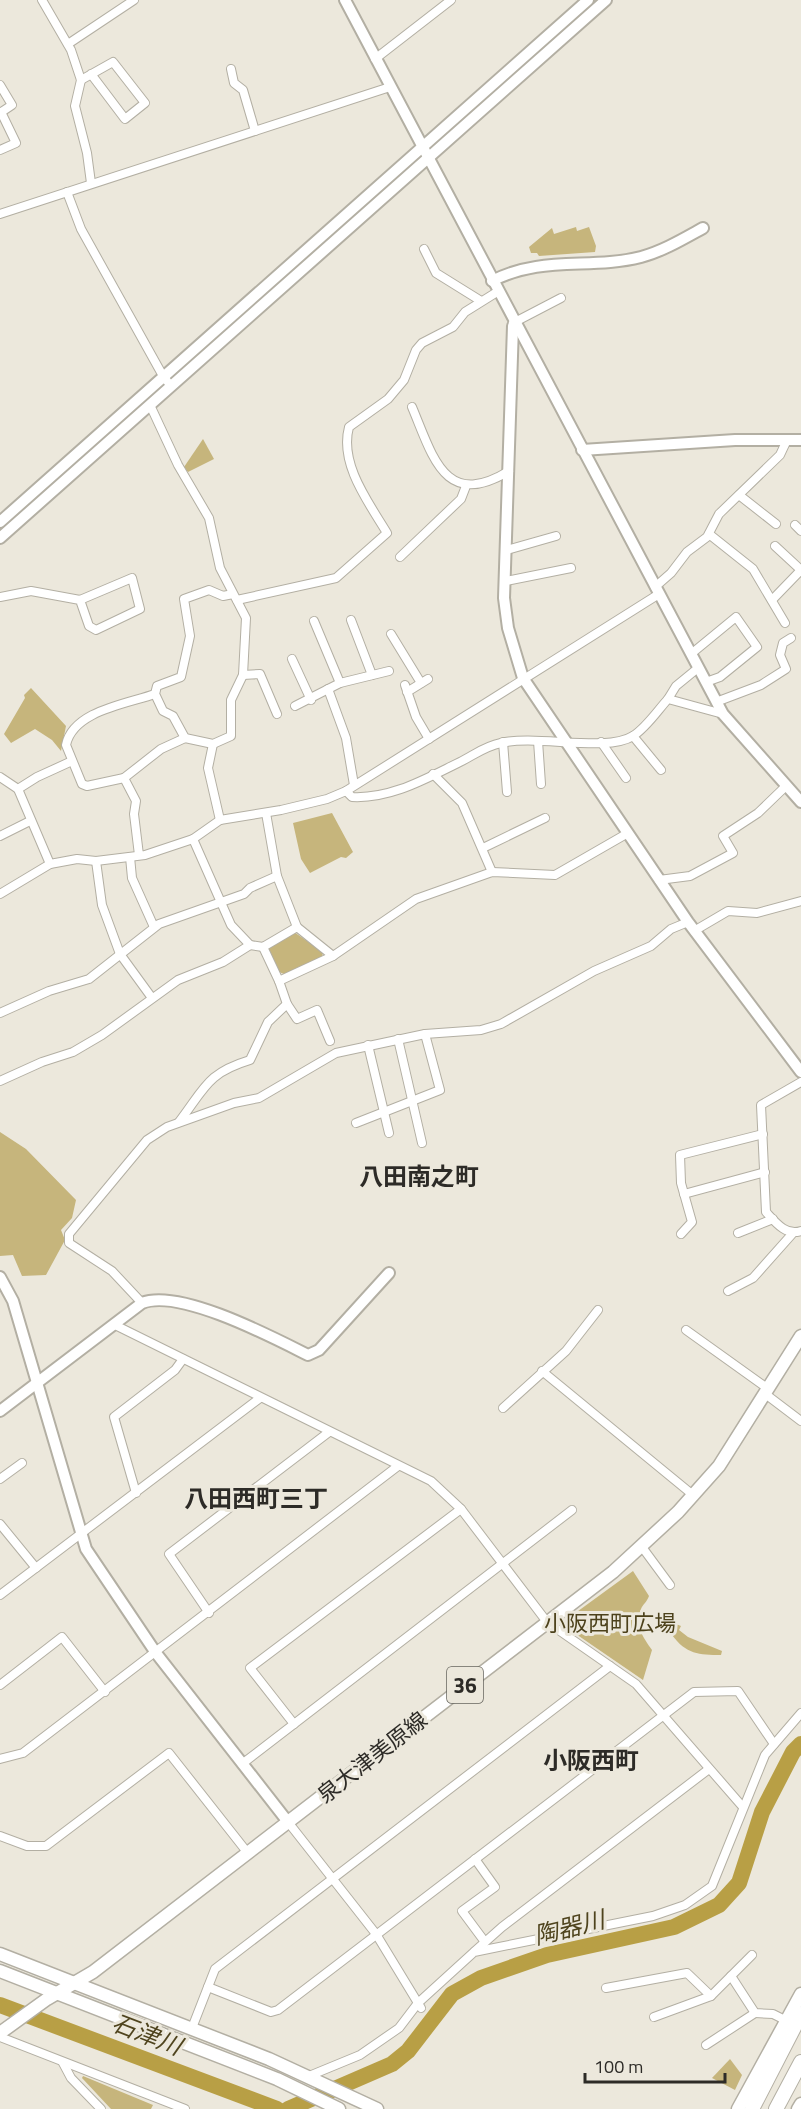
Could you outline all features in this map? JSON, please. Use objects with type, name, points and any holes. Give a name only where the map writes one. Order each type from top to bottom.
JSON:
[{"type":"highway","points":[[752,2109],[801,2014]]},
{"type":"highway","points":[[760,2109],[801,2032]]},
{"type":"highway","points":[[776,2109],[801,2062]]},
{"type":"highway","points":[[786,2109],[801,2081]]},
{"type":"main road","name":"泉大津美原線","points":[[2,2033],[46,2000],[77,1983],[642,1547],[693,1495],[732,1447],[801,1336]]},
{"type":"main road","points":[[0,1954],[312,2077],[377,2109]]},
{"type":"main road","points":[[0,1971],[277,2079],[335,2107]]},
{"type":"main road","points":[[738,2109],[801,1994]]},
{"type":"main road","points":[[798,2109],[801,2104]]},
{"type":"street","points":[[42,0],[68,44],[81,80],[75,106],[91,183]]},
{"type":"street","points":[[68,44],[134,0]]},
{"type":"street","points":[[345,0],[513,323],[716,702],[723,714],[801,802]]},
{"type":"street","points":[[375,59],[451,0]]},
{"type":"street","points":[[0,522],[588,0]]},
{"type":"street","points":[[0,538],[606,0]]},
{"type":"street","points":[[81,80],[91,74],[113,62],[145,103],[124,119],[91,74]]},
{"type":"street","points":[[231,69],[234,83],[243,90],[255,131]]},
{"type":"street","points":[[0,85],[12,105],[1,112],[16,143],[0,150]]},
{"type":"street","points":[[0,214],[390,87]]},
{"type":"street","points":[[67,192],[81,229],[163,376],[171,386]]},
{"type":"street","points":[[492,281],[537,265],[640,257],[665,249],[703,228]]},
{"type":"street","points":[[424,249],[436,273],[481,301]]},
{"type":"street","points":[[184,738],[173,716],[163,711],[155,694],[157,686],[180,677],[190,636],[184,598],[209,590],[223,596],[235,597],[336,578],[387,533],[357,482],[347,448],[349,427],[388,399],[404,380],[416,350],[422,343],[453,327],[465,312],[498,292]]},
{"type":"street","points":[[513,323],[561,298]]},
{"type":"street","points":[[513,323],[507,621],[524,678],[691,927],[799,1065]]},
{"type":"street","points":[[150,405],[178,465],[208,518],[220,568],[246,618],[243,675],[231,700],[231,736],[213,744],[196,738],[184,738],[146,759],[124,778],[87,786],[82,784],[66,745],[70,732],[79,723],[102,710],[155,694]]},
{"type":"street","points":[[412,407],[438,461],[450,479],[466,486],[497,478],[509,471]]},
{"type":"street","points":[[582,450],[735,440],[801,440]]},
{"type":"street","points":[[0,894],[50,864],[77,859],[96,861],[139,855],[193,839],[220,820],[266,813],[327,799],[346,791],[657,590],[709,534],[719,514],[780,455],[787,440]]},
{"type":"street","points":[[400,557],[461,499],[466,486]]},
{"type":"street","points":[[739,495],[776,524]]},
{"type":"street","points":[[709,534],[753,570],[785,623]]},
{"type":"street","points":[[507,550],[556,536]]},
{"type":"street","points":[[772,600],[801,570],[775,546]]},
{"type":"street","points":[[506,582],[571,568]]},
{"type":"street","points":[[0,597],[31,591],[80,600],[132,578],[140,609],[96,630],[89,626],[80,600]]},
{"type":"street","points":[[691,654],[736,617],[757,647],[720,677],[706,682]]},
{"type":"street","points":[[351,620],[372,675]]},
{"type":"street","points":[[314,621],[340,683]]},
{"type":"street","points":[[391,634],[425,681],[406,688],[416,717],[429,739]]},
{"type":"street","points":[[716,702],[761,686],[786,669],[780,655],[783,643],[791,638]]},
{"type":"street","points":[[292,659],[311,700]]},
{"type":"street","points":[[346,791],[352,797],[384,794],[416,784],[484,748],[503,742],[601,742],[633,736],[668,699],[676,686],[698,668]]},
{"type":"street","points":[[295,706],[311,700],[340,683],[388,671]]},
{"type":"street","points":[[243,675],[260,674],[277,714]]},
{"type":"street","points":[[328,689],[346,738],[354,785]]},
{"type":"street","points":[[668,699],[723,714]]},
{"type":"street","points":[[633,736],[661,770]]},
{"type":"street","points":[[538,741],[541,784]]},
{"type":"street","points":[[503,742],[507,792]]},
{"type":"street","points":[[601,742],[626,778]]},
{"type":"street","points":[[213,744],[208,768],[220,820]]},
{"type":"street","points":[[18,789],[72,761]]},
{"type":"street","points":[[433,774],[462,803],[492,873]]},
{"type":"street","points":[[0,777],[18,789],[50,864]]},
{"type":"street","points":[[124,778],[136,801],[134,814],[139,855]]},
{"type":"street","points":[[659,880],[690,876],[733,853],[723,836],[758,813],[786,786]]},
{"type":"street","points":[[266,813],[277,876],[297,927],[333,956]]},
{"type":"street","points":[[483,848],[545,818]]},
{"type":"street","points":[[0,836],[30,821]]},
{"type":"street","points":[[279,981],[333,956],[416,899],[492,873],[555,875],[628,833]]},
{"type":"street","points":[[193,839],[231,925],[250,945],[263,947],[297,927]]},
{"type":"street","points":[[130,857],[132,878],[154,927]]},
{"type":"street","points":[[96,861],[102,905],[120,954],[152,998]]},
{"type":"street","points":[[0,1013],[49,991],[89,979],[154,927],[221,902],[277,876]]},
{"type":"street","points":[[142,1304],[112,1271],[69,1243],[69,1234],[147,1140],[178,1123],[234,1103],[259,1098],[336,1053],[425,1034],[481,1030],[501,1024],[594,971],[651,946],[671,929],[691,927],[728,911],[757,913],[801,901]]},
{"type":"street","points":[[0,1081],[42,1062],[73,1052],[102,1035],[178,980],[223,962],[250,945]]},
{"type":"street","points":[[263,947],[287,1004],[297,1019],[317,1010],[330,1041]]},
{"type":"street","points":[[178,1123],[214,1075],[228,1067],[250,1060],[268,1022],[287,1004]]},
{"type":"street","points":[[356,1123],[440,1090],[425,1034]]},
{"type":"street","points":[[398,1039],[422,1143]]},
{"type":"street","points":[[369,1046],[389,1133]]},
{"type":"street","points":[[797,1232],[785,1230],[766,1212],[761,1105],[801,1082]]},
{"type":"street","points":[[681,1234],[692,1222],[684,1194],[680,1155],[763,1134]]},
{"type":"street","points":[[684,1194],[765,1172]]},
{"type":"street","points":[[738,1233],[772,1219]]},
{"type":"street","points":[[728,1291],[753,1278],[797,1232]]},
{"type":"street","points":[[0,1411],[142,1304],[153,1299],[218,1313],[308,1355],[319,1350],[389,1273]]},
{"type":"street","points":[[0,1277],[13,1301],[80,1537],[86,1549],[156,1653],[376,1934],[420,2006]]},
{"type":"street","points":[[503,1408],[566,1351],[598,1310]]},
{"type":"street","points":[[115,1324],[430,1481],[461,1509],[504,1562],[547,1622],[636,1684],[742,1806]]},
{"type":"street","points":[[686,1330],[801,1421]]},
{"type":"street","points":[[136,1493],[114,1417],[175,1370],[183,1359]]},
{"type":"street","points":[[542,1371],[693,1495]]},
{"type":"street","points":[[0,1595],[80,1537],[260,1398]]},
{"type":"street","points":[[209,1613],[169,1554],[328,1432]]},
{"type":"street","points":[[0,1479],[22,1463]]},
{"type":"street","points":[[0,1759],[23,1753],[209,1613],[398,1466]]},
{"type":"street","points":[[294,1724],[250,1668],[461,1509]]},
{"type":"street","points":[[242,1764],[572,1510]]},
{"type":"street","points":[[0,1524],[36,1568]]},
{"type":"street","points":[[642,1547],[670,1585]]},
{"type":"street","points":[[0,1685],[62,1637],[105,1692]]},
{"type":"street","points":[[192,2028],[215,1969],[610,1666]]},
{"type":"street","points":[[208,1988],[270,2012],[278,2010],[694,1692],[738,1691],[774,1744]]},
{"type":"street","points":[[474,1952],[653,1916],[685,1905],[712,1886],[742,1806],[765,1755],[801,1713]]},
{"type":"street","points":[[0,1836],[27,1846],[46,1846],[169,1753],[248,1852]]},
{"type":"street","points":[[312,2077],[360,2055],[399,2028],[485,1942],[709,1769]]},
{"type":"street","points":[[475,1859],[495,1887],[462,1911],[485,1942]]},
{"type":"street","points":[[654,2017],[711,1996],[752,1955]]},
{"type":"street","points":[[606,1988],[687,1973],[711,1996]]},
{"type":"street","points":[[731,1976],[755,2013]]},
{"type":"street","points":[[706,2044],[755,2013],[773,2014],[785,2020]]},
{"type":"street","points":[[2,2033],[63,2063],[185,2109]]},
{"type":"street","points":[[63,2063],[71,2078],[98,2108]]},
{"type":"green space","points":[[576,227],[577,231],[589,227],[596,246],[595,252],[539,256],[537,253],[531,253],[529,247],[552,228],[554,234]]},
{"type":"green space","points":[[203,439],[214,459],[188,472],[184,467]]},
{"type":"green space","points":[[31,688],[66,726],[61,751],[52,740],[35,729],[11,743],[4,734],[25,698],[24,695]]},
{"type":"green space","points":[[332,813],[353,852],[346,858],[341,857],[310,873],[301,859],[293,823]]},
{"type":"green space","points":[[294,932],[323,952],[322,958],[284,974],[279,972],[267,951],[269,947]]},
{"type":"green space","points":[[0,1132],[26,1149],[76,1200],[72,1218],[61,1230],[65,1240],[46,1275],[22,1276],[13,1255],[0,1256]]},
{"type":"green space","name":"小阪西町広場","points":[[633,1571],[649,1596],[641,1609],[638,1620],[643,1636],[652,1650],[643,1680],[573,1632],[574,1614]]},
{"type":"green space","points":[[671,1622],[681,1626],[679,1630],[688,1637],[722,1651],[721,1655],[706,1655],[688,1650],[672,1635],[674,1630],[669,1628]]},
{"type":"green space","points":[[730,2059],[742,2075],[735,2090],[712,2078]]},
{"type":"green space","points":[[83,2076],[153,2105],[151,2109],[111,2109],[82,2078]]},
{"type":"waterway","name":"陶器川","points":[[288,2109],[392,2064],[408,2051],[452,1994],[481,1978],[547,1955],[674,1927],[719,1905],[739,1883],[762,1812],[793,1752],[801,1744]]},
{"type":"waterway","name":"石津川","points":[[0,2005],[277,2109]]},
{"type":"district","name":"八田南之町","points":[[419,1176]]},
{"type":"district","name":"八田西町三丁","points":[[256,1498]]},
{"type":"district","name":"小阪西町","points":[[591,1760]]}]
